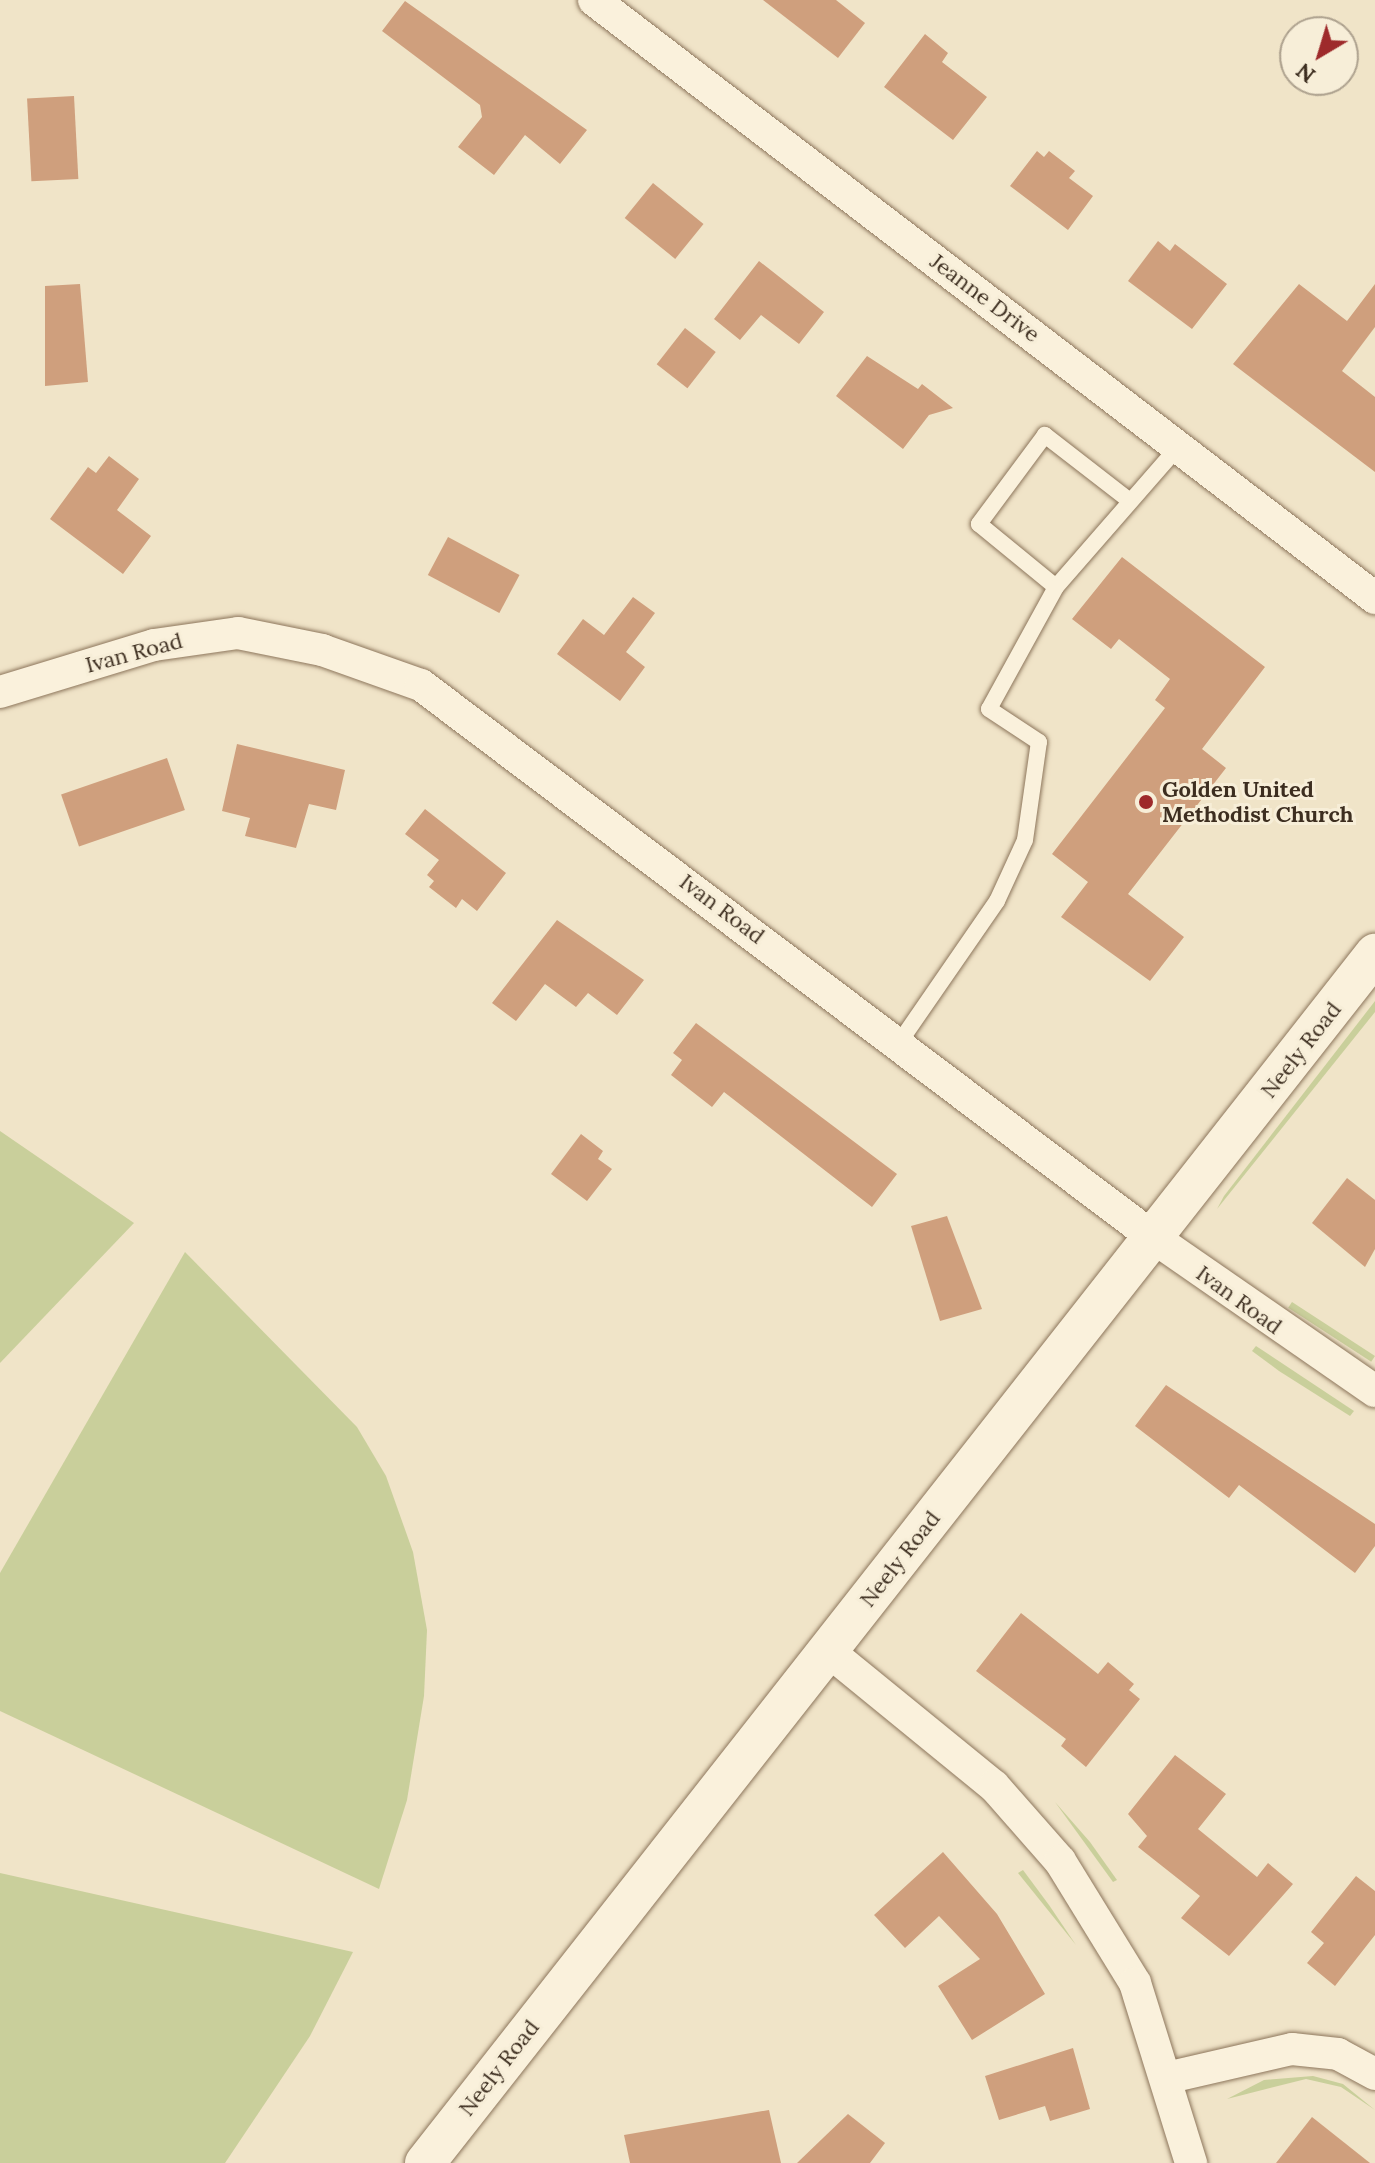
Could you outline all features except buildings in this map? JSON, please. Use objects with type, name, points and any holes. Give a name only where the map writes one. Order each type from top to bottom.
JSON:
[{"type":"street","name":"Jeanne Drive","points":[[594,0],[1375,598]]},
{"type":"street","name":"Ivan Road","points":[[0,692],[154,645],[238,633],[322,650],[421,685],[1154,1238],[1375,1391]]},
{"type":"street","name":"Neely Road","points":[[425,2163],[1375,954]]},
{"type":"street","points":[[827,1650],[994,1786],[1060,1861],[1135,1983],[1191,2163]]},
{"type":"street","points":[[1166,2078],[1292,2049],[1338,2054],[1375,2074]]},
{"type":"lane","points":[[1056,587],[979,524],[1045,435],[1130,501]]},
{"type":"lane","points":[[899,1043],[997,901],[1025,840],[1039,742],[989,709],[1056,587],[1179,446]]},
{"type":"green space","points":[[1375,1001],[1375,1012],[1217,1209],[1224,1196]]},
{"type":"green space","points":[[0,1131],[134,1223],[0,1363]]},
{"type":"green space","points":[[185,1252],[357,1427],[386,1476],[413,1552],[427,1630],[424,1696],[407,1800],[379,1889],[0,1711],[0,1573]]},
{"type":"green space","points":[[1292,1302],[1375,1356],[1371,1362],[1288,1308]]},
{"type":"green space","points":[[1256,1346],[1354,1411],[1350,1416],[1279,1371],[1252,1351]]},
{"type":"green space","points":[[1055,1802],[1090,1842],[1117,1880],[1113,1882]]},
{"type":"green space","points":[[1023,1870],[1049,1905],[1076,1945],[1018,1873]]},
{"type":"green space","points":[[0,1873],[353,1952],[310,2036],[225,2163],[0,2163]]},
{"type":"green space","points":[[1313,2076],[1343,2084],[1375,2110],[1341,2087],[1306,2079],[1227,2099],[1264,2080]]},
{"type":"place","name":"Golden United Methodist Church","points":[[1146,802]]}]
